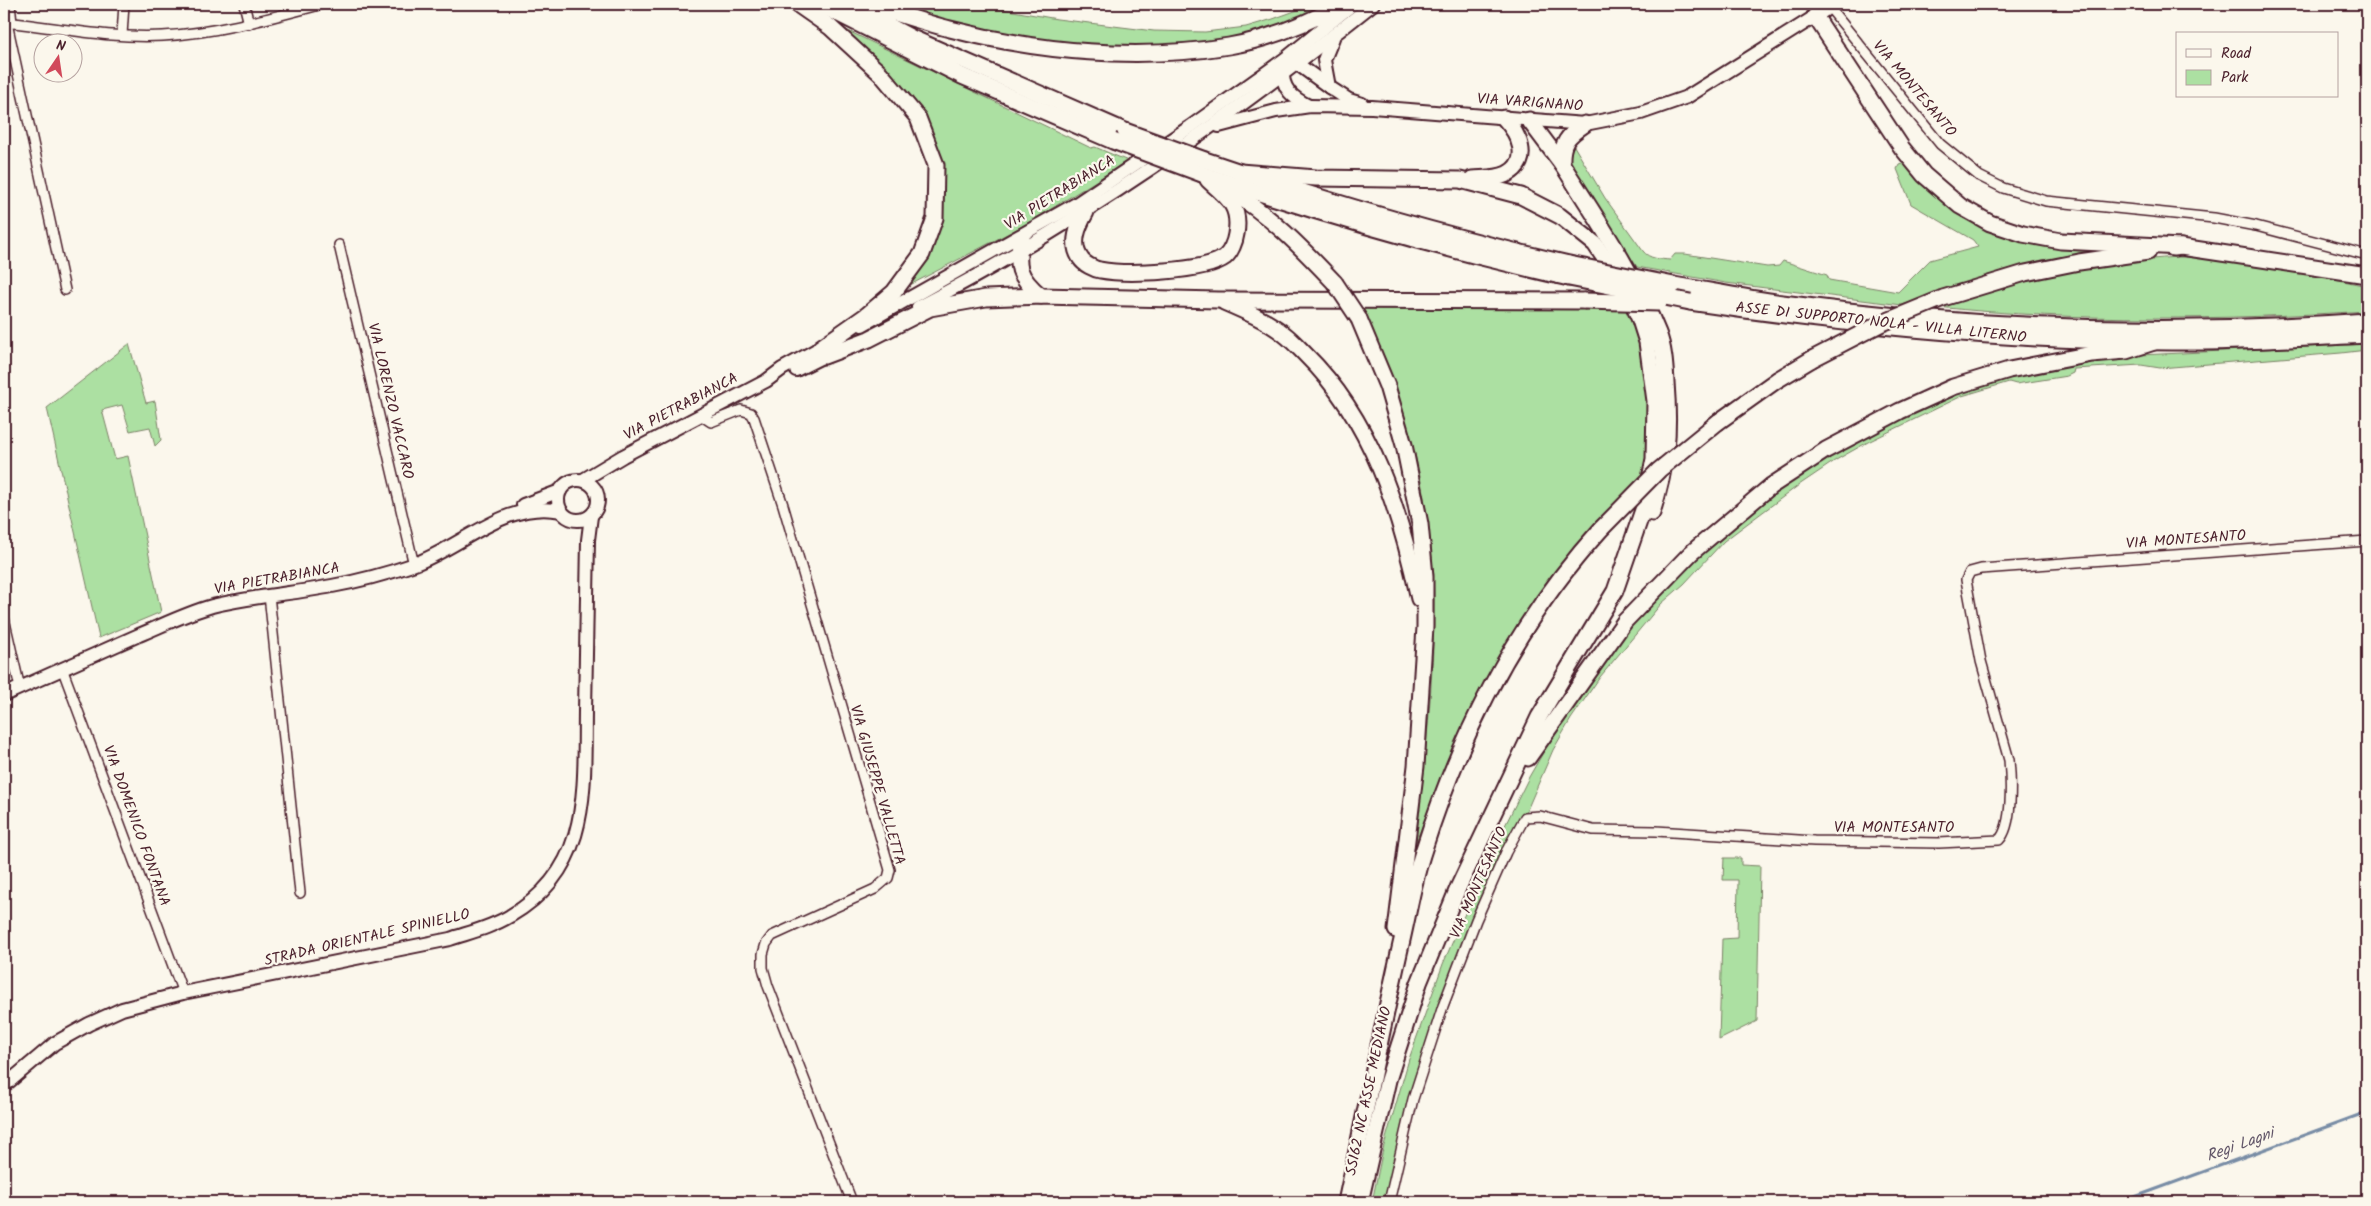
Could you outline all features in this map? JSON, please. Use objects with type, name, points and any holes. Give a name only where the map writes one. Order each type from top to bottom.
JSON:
[{"type":"highway","points":[[797,4],[830,27],[881,74],[918,118],[936,165],[935,218],[922,254],[894,292],[822,352]]},
{"type":"highway","name":"ASSE DI SUPPORTO NOLA - VILLA LITERNO","points":[[819,4],[962,76],[1331,217],[1469,256],[1674,285],[1782,303],[1959,320],[2117,328],[2181,329],[2367,321]]},
{"type":"highway","name":"ASSE DI SUPPORTO NOLA - VILLA LITERNO","points":[[848,4],[912,38],[1119,136]]},
{"type":"highway","points":[[866,4],[950,29],[1006,41],[1073,50],[1179,52],[1231,46],[1263,37],[1322,15],[1343,4]]},
{"type":"highway","points":[[1815,16],[1902,148],[1924,175],[1960,206],[1990,223],[2023,234],[2061,241],[2182,247],[2367,274]]},
{"type":"highway","points":[[1240,172],[1316,178],[1460,180],[1506,174],[1516,167],[1521,156],[1521,144],[1515,130],[1504,118]]},
{"type":"highway","points":[[1360,1202],[1388,1080],[1419,983],[1458,888],[1539,717],[1637,553],[1663,477],[1669,419],[1664,362],[1658,334],[1622,259],[1562,164],[1529,120]]},
{"type":"highway","points":[[1562,164],[1562,151],[1565,140],[1584,124]]},
{"type":"highway","points":[[1203,167],[1253,204],[1295,240],[1335,283],[1359,319],[1387,386],[1404,445],[1420,524],[1425,576],[1425,627],[1416,766],[1395,936],[1393,979]]},
{"type":"highway","points":[[1086,212],[1075,238],[1076,250],[1081,259],[1090,266],[1100,270],[1135,271],[1198,268],[1226,256],[1235,240],[1239,220],[1230,199],[1203,167]]},
{"type":"highway","name":"ASSE DI SUPPORTO NOLA - VILLA LITERNO","points":[[1203,167],[1240,172],[1324,200],[1569,271],[1690,302],[1782,316],[1958,334],[2154,342],[2367,335]]},
{"type":"highway","points":[[1460,180],[1521,196],[1560,216],[1595,244],[1628,295],[1640,320],[1647,342],[1655,401],[1654,459],[1644,507],[1615,591]]},
{"type":"highway","points":[[1020,244],[1021,273],[1025,282],[1041,296]]},
{"type":"highway","points":[[1393,979],[1423,850],[1458,755],[1510,653],[1549,594],[1602,528],[1659,470],[1718,422],[1777,380],[1812,359],[1880,324],[1943,298],[2025,273],[2079,262],[2182,247]]},
{"type":"highway","points":[[822,352],[869,339],[930,308],[986,298],[1041,296],[1218,300],[1690,302]]},
{"type":"highway","points":[[1218,300],[1254,315],[1285,334],[1321,370],[1354,414],[1388,485],[1408,548],[1425,627]]},
{"type":"highway","points":[[1503,794],[1625,621],[1691,553],[1771,486],[1826,450],[1900,411],[1953,387],[2009,370],[2092,354],[2126,352],[2154,342]]},
{"type":"highway","name":"SS162 NC ASSE MEDIANO","points":[[1346,1202],[1393,979]]},
{"type":"main road","name":"VIA PIETRABIANCA","points":[[1020,244],[1285,59],[1353,4]]},
{"type":"main road","name":"VIA PIETRABIANCA","points":[[4,695],[62,668],[210,607],[269,595],[331,587],[414,564],[500,520],[523,505],[560,491],[570,482],[582,480],[702,413],[766,382],[782,369],[822,352],[1020,244],[1086,212],[1207,130],[1283,75],[1372,4]]},
{"type":"main road","name":"VIA VARIGNANO","points":[[1207,130],[1276,111],[1310,106],[1372,107],[1584,124],[1641,113],[1687,97],[1832,6]]},
{"type":"main road","points":[[1329,87],[1324,60],[1335,34]]},
{"type":"main road","name":"VIA VARIGNANO","points":[[1285,59],[1297,64],[1349,100],[1372,107]]},
{"type":"main road","points":[[1285,59],[1283,75],[1286,88],[1293,98],[1310,106]]},
{"type":"main road","points":[[572,519],[579,520],[591,516],[598,505],[603,478],[612,462]]},
{"type":"main road","points":[[582,480],[594,487],[598,499]]},
{"type":"main road","points":[[560,491],[558,505],[561,511],[572,519],[588,540]]},
{"type":"main road","name":"VIA PIETRABIANCA","points":[[500,520],[538,508],[561,511]]},
{"type":"main road","name":"STRADA ORIENTALE SPINIELLO","points":[[4,1086],[56,1043],[89,1024],[122,1009],[183,993],[450,939],[492,925],[526,906],[554,878],[576,837],[581,816],[585,768],[588,540],[591,516]]},
{"type":"street","points":[[10,4],[8,23],[65,290]]},
{"type":"street","points":[[122,35],[124,4]]},
{"type":"street","points":[[244,4],[249,24]]},
{"type":"street","points":[[8,23],[122,35],[162,36],[206,32],[249,24],[289,8],[323,4]]},
{"type":"street","name":"VIA MONTESANTO","points":[[1832,6],[1940,144],[1979,176],[2003,188],[2046,201],[2214,218],[2256,226],[2367,255]]},
{"type":"street","name":"VIA LORENZO VACCARO","points":[[339,244],[414,564]]},
{"type":"street","name":"VIA GIUSEPPE VALLETTA","points":[[702,413],[711,422],[741,410],[751,413],[754,418],[788,523],[890,870],[888,878],[875,889],[772,936],[766,944],[763,954],[763,968],[773,1005],[852,1202]]},
{"type":"street","name":"VIA MONTESANTO","points":[[1389,1202],[1411,1108],[1441,1014],[1476,920],[1506,852],[1525,817],[1540,816],[1593,830],[1656,831],[1814,841],[1939,843],[1999,840],[2005,831],[2007,822],[2011,775],[2009,760],[1981,662],[1966,580],[1970,572],[1981,569],[2367,541]]},
{"type":"street","points":[[269,595],[300,893]]},
{"type":"street","points":[[4,618],[20,688]]},
{"type":"street","name":"VIA DOMENICO FONTANA","points":[[62,668],[183,993]]},
{"type":"green space","points":[[910,4],[975,4],[1057,19],[1154,31],[1205,32],[1246,27],[1314,4],[1328,4],[1278,25],[1225,39],[1171,45],[1116,46],[1060,42],[978,29],[941,20]]},
{"type":"green space","points":[[838,26],[1091,148],[1095,147],[1128,161],[1030,222],[910,285],[924,263],[941,215],[943,190],[941,164],[935,140],[925,116],[910,94],[884,67]]},
{"type":"green space","points":[[1571,141],[1605,198],[1643,251],[1648,256],[1655,258],[1670,260],[1675,254],[1685,254],[1767,267],[1779,266],[1783,261],[1827,275],[1829,280],[1898,292],[1930,260],[1978,247],[1973,240],[1911,204],[1897,169],[1899,165],[1905,163],[1964,213],[2113,247],[2104,252],[2042,260],[2002,271],[1902,305],[1726,283],[1637,267],[1569,164],[1567,149]]},
{"type":"green space","points":[[2178,257],[2249,263],[2367,286],[2367,311],[2206,318],[2152,318],[2044,315],[1937,307],[1996,288],[2056,274],[2116,263]]},
{"type":"green space","points":[[1358,305],[1631,309],[1641,341],[1650,403],[1647,472],[1599,523],[1553,579],[1493,668],[1459,733],[1416,842],[1431,691],[1434,600],[1428,525],[1422,486],[1402,410],[1390,373]]},
{"type":"green space","points":[[129,344],[146,403],[155,401],[161,440],[155,446],[150,427],[130,431],[122,405],[102,410],[115,459],[128,456],[161,612],[99,638],[47,408]]},
{"type":"green space","points":[[2367,344],[2367,350],[2341,353],[2160,368],[2141,365],[2074,369],[2073,373],[2067,376],[2016,384],[2009,382],[1962,396],[1868,442],[1836,460],[1724,541],[1684,584],[1661,604],[1600,677],[1571,719],[1553,750],[1440,1011],[1387,1202],[1372,1202],[1383,1149],[1409,1059],[1443,964],[1489,858],[1529,777],[1561,722],[1629,627],[1701,551],[1780,487],[1877,427],[1982,382],[2099,357]]},
{"type":"green space","points":[[1724,858],[1741,858],[1741,865],[1760,866],[1757,1021],[1719,1040],[1722,939],[1737,938],[1738,880],[1723,880]]},
{"type":"waterway","name":"Regi Lagni","points":[[2121,1202],[2367,1112]]}]
